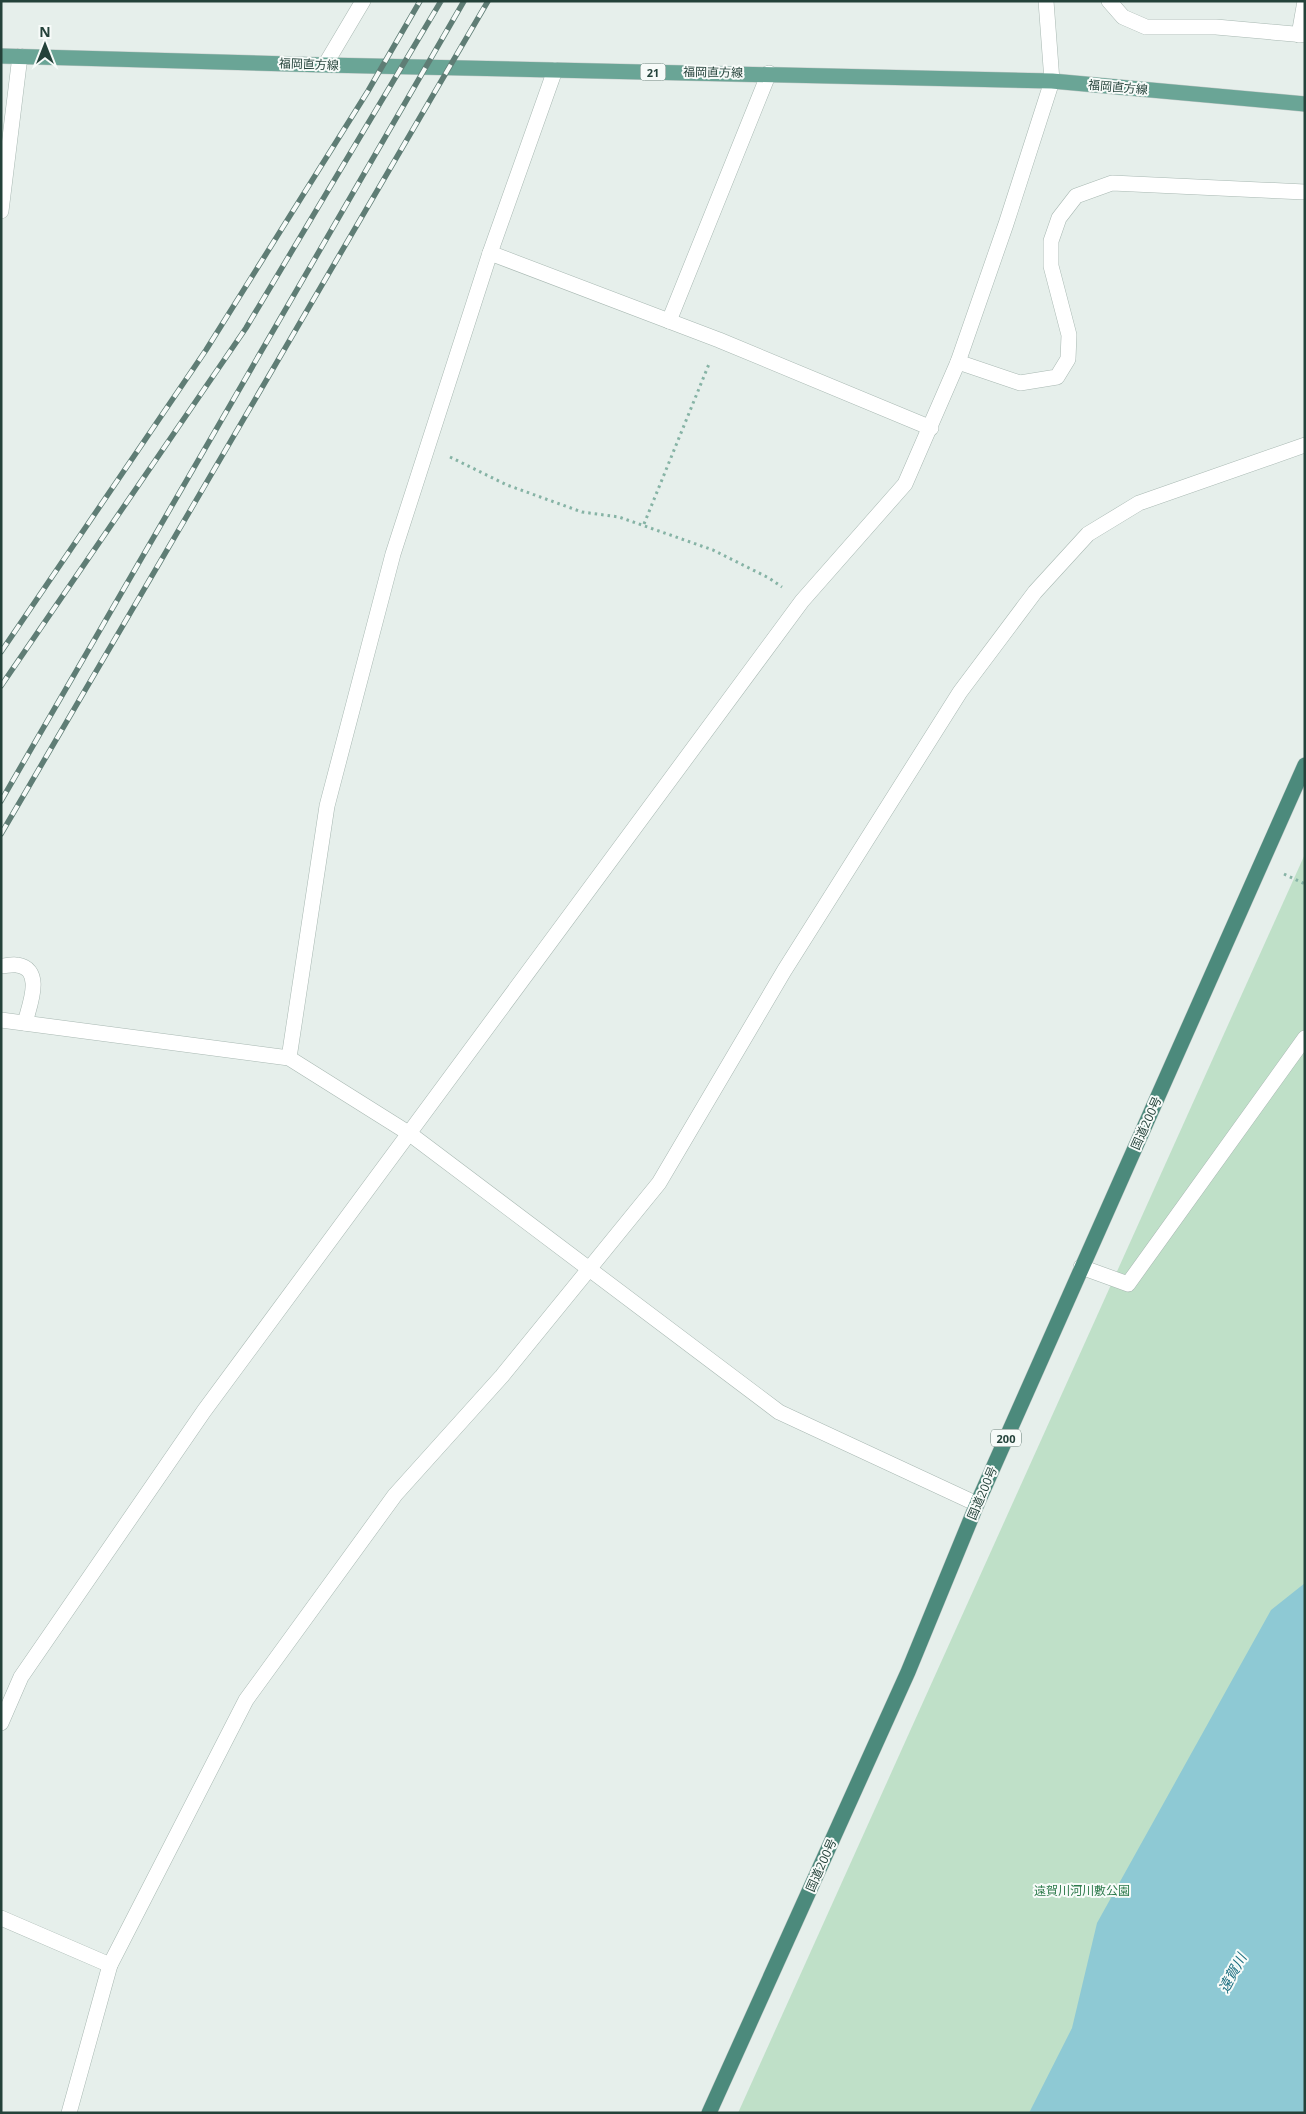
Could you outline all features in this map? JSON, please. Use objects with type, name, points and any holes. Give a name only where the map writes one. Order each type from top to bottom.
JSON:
[{"type":"highway","name":"国道200号","points":[[709,2113],[908,1672],[977,1504],[1305,765]]},
{"type":"main road","name":"福岡直方線","points":[[1,56],[325,65],[1052,80],[1305,104]]},
{"type":"street","points":[[325,65],[363,1]]},
{"type":"street","points":[[1,1723],[21,1677],[198,1419],[802,601],[905,484],[931,428],[958,362],[1006,224],[1052,80],[1046,1]]},
{"type":"street","points":[[1109,1],[1123,17],[1146,26],[1216,26],[1302,35],[1304,1]]},
{"type":"street","points":[[1,211],[20,56]]},
{"type":"street","points":[[289,1058],[327,806],[392,554],[490,253],[555,70]]},
{"type":"street","points":[[669,321],[769,73]]},
{"type":"street","points":[[958,362],[1020,383],[1058,377],[1068,360],[1069,335],[1051,266],[1051,241],[1059,218],[1076,196],[1112,183],[1305,192]]},
{"type":"street","points":[[490,253],[719,340],[931,428]]},
{"type":"street","points":[[69,2113],[110,1965],[246,1700],[395,1495],[502,1376],[591,1269],[659,1183],[784,972],[960,692],[1035,592],[1088,534],[1139,504],[1305,446]]},
{"type":"street","points":[[1,966],[18,965],[30,971],[34,980],[25,1023]]},
{"type":"street","points":[[1,1020],[289,1058],[410,1134],[779,1412],[977,1504]]},
{"type":"street","points":[[1081,1267],[1128,1284],[1305,1038]]},
{"type":"street","points":[[1,1918],[110,1965]]},
{"type":"path","points":[[644,524],[719,340]]},
{"type":"path","points":[[427,446],[507,486],[582,512],[620,517],[644,524],[712,550],[769,578],[802,601]]},
{"type":"green space","name":"遠賀川河川敷公園","points":[[1305,854],[1305,2113],[738,2113]]},
{"type":"water","name":"遠賀川","points":[[1305,1583],[1305,2113],[1029,2113],[1072,2028],[1097,1923],[1271,1610]]},
{"type":"railway","points":[[1,652],[206,350],[368,91],[420,1]]},
{"type":"railway","points":[[1,686],[246,328],[441,1]]},
{"type":"railway","points":[[1,801],[464,1]]},
{"type":"railway","points":[[1,834],[488,1]]}]
